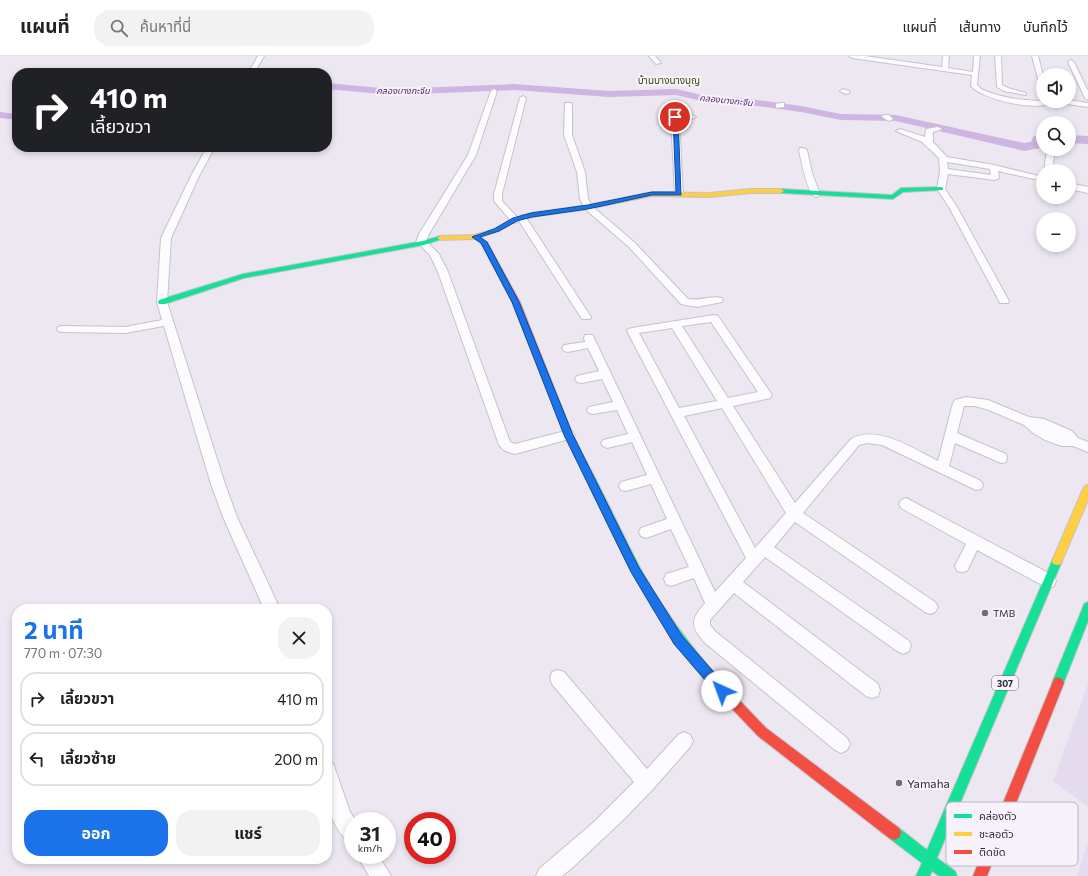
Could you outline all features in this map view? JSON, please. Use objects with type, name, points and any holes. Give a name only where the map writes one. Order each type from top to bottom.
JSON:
[{"type":"street","points":[[253,68],[260,56]]},
{"type":"street","points":[[652,56],[658,64]]},
{"type":"street","points":[[852,56],[976,74]]},
{"type":"street","points":[[945,69],[946,56]]},
{"type":"street","points":[[977,56],[974,86],[976,89],[984,94],[1004,99],[1036,104]]},
{"type":"street","points":[[998,56],[999,86],[1006,90],[1035,99]]},
{"type":"street","points":[[1035,56],[1038,68]]},
{"type":"street","points":[[1071,62],[1088,98]]},
{"type":"street","points":[[1078,79],[1088,80]]},
{"type":"street","points":[[423,243],[424,234],[472,155],[494,90]]},
{"type":"street","points":[[523,98],[498,194],[498,201],[518,219],[586,317]]},
{"type":"street","points":[[1076,103],[1088,105]]},
{"type":"street","points":[[568,105],[568,135],[581,172],[584,199],[588,207],[632,245],[684,302],[697,304],[718,300]]},
{"type":"street","points":[[679,194],[674,118],[692,117]]},
{"type":"street","points":[[929,142],[928,131],[938,129]]},
{"type":"street","points":[[900,131],[917,135],[929,142],[944,159],[994,167],[1036,177]]},
{"type":"street","points":[[803,150],[808,173],[816,194]]},
{"type":"street","points":[[208,152],[195,176],[166,238],[162,302],[218,484],[230,517],[270,604]]},
{"type":"street","points":[[944,159],[941,189],[953,207],[1004,301]]},
{"type":"street","points":[[944,171],[995,178],[994,167]]},
{"type":"street","points":[[1076,187],[1088,190]]},
{"type":"street","points":[[162,302],[243,276],[423,243],[444,237],[475,237],[497,230],[518,219],[531,215],[588,207],[652,194],[709,195],[758,191],[893,197],[901,190],[941,189]]},
{"type":"street","points":[[475,237],[484,242],[516,302],[568,435],[634,569],[678,640],[712,681],[762,732],[950,876]]},
{"type":"street","points":[[423,243],[434,254],[443,272],[505,445],[509,448],[515,449],[568,435]]},
{"type":"street","points":[[676,413],[766,395],[714,318],[632,331],[676,413],[759,554],[903,646]]},
{"type":"street","points":[[62,329],[125,330],[168,322]]},
{"type":"street","points":[[675,324],[794,514],[930,607]]},
{"type":"street","points":[[568,348],[591,341],[714,605]]},
{"type":"street","points":[[581,379],[606,374]]},
{"type":"street","points":[[942,469],[957,407],[959,404],[968,400],[978,402],[1028,422],[1036,430],[1066,443],[1074,441],[1088,448]]},
{"type":"street","points":[[593,410],[621,405]]},
{"type":"street","points":[[950,435],[1001,458]]},
{"type":"street","points":[[607,443],[635,437]]},
{"type":"street","points":[[841,744],[710,637],[702,628],[702,618],[794,514],[855,442],[862,437],[876,438],[886,442],[976,485]]},
{"type":"street","points":[[626,486],[655,478]]},
{"type":"street","name":"307","points":[[955,802],[1088,490]]},
{"type":"street","points":[[906,504],[974,542],[1049,581]]},
{"type":"street","points":[[646,532],[675,522]]},
{"type":"street","points":[[962,566],[974,542]]},
{"type":"street","points":[[671,579],[698,570]]},
{"type":"street","points":[[733,583],[872,690]]},
{"type":"street","points":[[1010,802],[1088,606]]},
{"type":"street","points":[[558,678],[648,783]]},
{"type":"street","points":[[546,876],[616,815],[648,783],[684,741]]},
{"type":"street","points":[[332,785],[344,820]]},
{"type":"street","name":"307","points":[[923,876],[946,823]]},
{"type":"street","points":[[373,864],[381,876]]},
{"type":"street","points":[[980,876],[984,866]]},
{"type":"shaded area","points":[[1088,684],[1088,807],[1053,781]]},
{"type":"shaded area","points":[[1088,841],[1088,876],[1077,876]]},
{"type":"waterway","name":"คลองบางกะจีน","points":[[332,86],[391,92],[514,87],[609,94],[676,92],[706,99],[743,101],[801,109],[841,117],[896,118],[1024,147],[1036,145]]},
{"type":"waterway","name":"คลองบางกะจีน","points":[[0,115],[12,116]]},
{"type":"waterway","name":"คลองบางกะจีน","points":[[1076,139],[1088,140]]},
{"type":"traffic: fast","points":[[781,191],[893,197],[901,190],[941,189]]},
{"type":"traffic: fast","points":[[162,302],[243,276],[424,243],[440,238]]},
{"type":"traffic: fast","points":[[583,463],[611,522],[658,608],[676,635],[718,686]]},
{"type":"traffic: fast","points":[[954,802],[1057,561]]},
{"type":"traffic: fast","points":[[1058,683],[1088,607]]},
{"type":"traffic: fast","points":[[923,876],[946,822]]},
{"type":"traffic: fast","points":[[894,833],[950,876]]},
{"type":"traffic: slow","points":[[440,238],[475,237],[497,230],[515,220],[531,215],[588,207],[652,194],[709,195],[751,191],[781,191]]},
{"type":"traffic: slow","points":[[1057,561],[1088,489]]},
{"type":"traffic: jam","points":[[475,237],[484,242],[516,302],[569,435],[583,463]]},
{"type":"traffic: jam","points":[[1010,802],[1058,683]]},
{"type":"traffic: jam","points":[[718,686],[762,732],[894,833]]},
{"type":"traffic: jam","points":[[980,876],[984,866]]},
{"type":"place","name":"TMB","points":[[985,613]]},
{"type":"place","name":"Yamaha","points":[[899,783]]},
{"type":"district","name":"บ้านบางนางบุญ","points":[[669,80]]},
{"type":"route","points":[[675,117],[679,194],[652,194],[588,207],[531,215],[515,220],[497,230],[475,237],[484,242],[516,302],[568,435],[634,569],[678,640],[722,691]]}]
